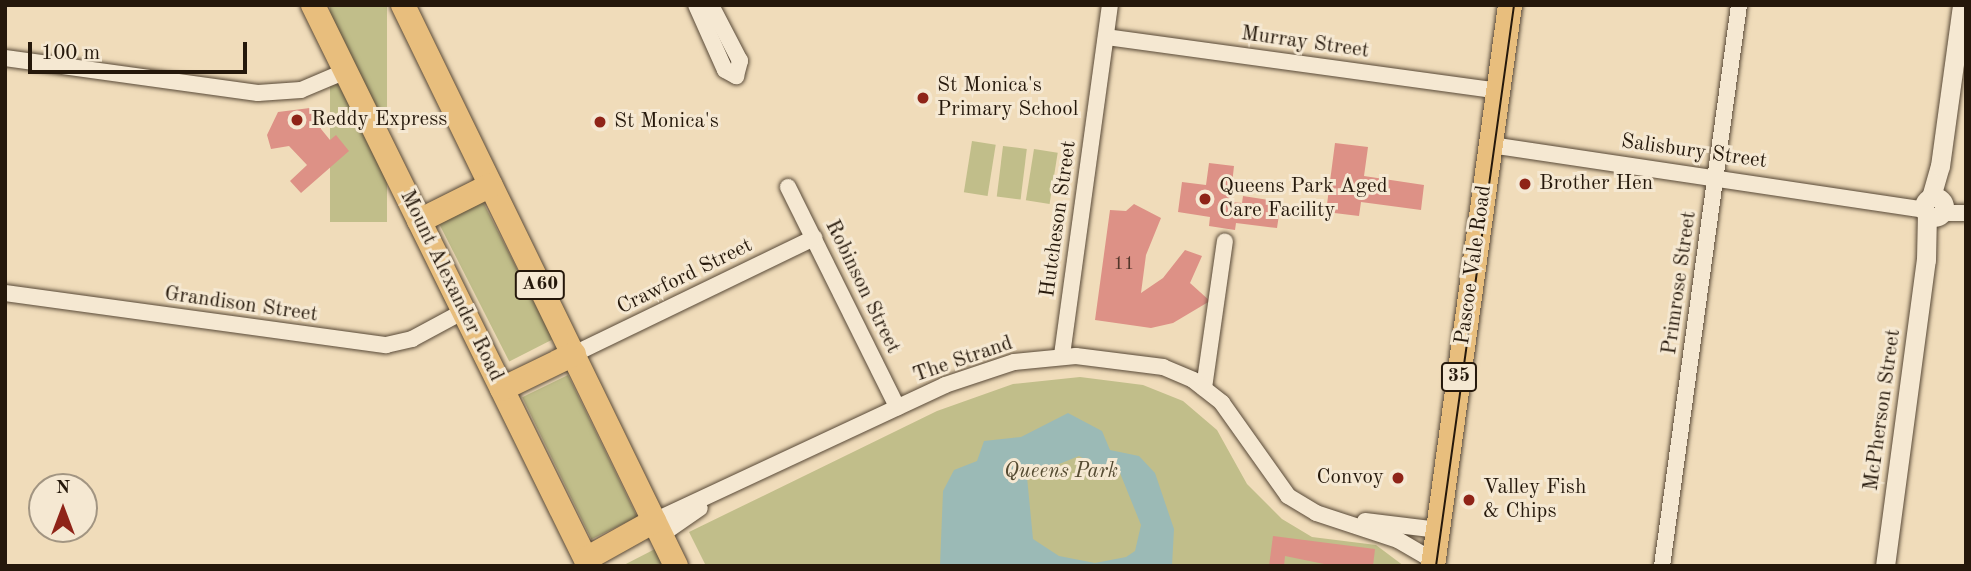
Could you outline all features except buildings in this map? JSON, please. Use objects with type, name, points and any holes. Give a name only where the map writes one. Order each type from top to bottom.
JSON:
[{"type":"main road","name":"Mount Alexander Road","points":[[313,5],[502,389],[593,564]]},
{"type":"main road","name":"A60","points":[[403,5],[676,566]]},
{"type":"main road","name":"Pascoe Vale Road","points":[[1434,563],[1510,5]]},
{"type":"main road","points":[[419,221],[491,185]]},
{"type":"main road","points":[[502,389],[574,354]]},
{"type":"main road","points":[[593,564],[658,528]]},
{"type":"street","points":[[696,5],[725,70],[736,76],[740,61],[711,5]]},
{"type":"street","name":"Hutcheson Street","points":[[1062,355],[1110,5]]},
{"type":"street","name":"Primrose Street","points":[[1662,566],[1739,5]]},
{"type":"street","name":"McPherson Street","points":[[1885,566],[1962,5]]},
{"type":"street","name":"Murray Street","points":[[1106,37],[1498,91]]},
{"type":"street","points":[[5,58],[258,93],[301,90],[346,71]]},
{"type":"street","name":"Salisbury Street","points":[[1491,145],[1966,212]]},
{"type":"street","name":"Robinson Street","points":[[788,187],[897,407]]},
{"type":"street","name":"Crawford Street","points":[[574,354],[814,237]]},
{"type":"street","points":[[1205,388],[1224,241]]},
{"type":"street","name":"Grandison Street","points":[[5,293],[386,345],[412,340],[464,312]]},
{"type":"street","name":"The Strand","points":[[658,528],[747,480],[897,407],[995,367],[1062,355],[1163,367],[1205,388],[1234,418],[1288,496],[1316,513],[1342,519],[1438,530]]},
{"type":"street","name":"The Strand","points":[[1342,519],[1398,540],[1434,563]]},
{"type":"green space","points":[[330,5],[387,5],[387,222],[330,222]]},
{"type":"green space","points":[[972,141],[996,145],[988,196],[964,192]]},
{"type":"green space","points":[[1003,146],[1027,149],[1021,200],[997,197]]},
{"type":"green space","points":[[1034,149],[1058,153],[1050,204],[1026,200]]},
{"type":"green space","points":[[483,202],[553,339],[509,361],[439,224]]},
{"type":"green space","points":[[568,375],[637,517],[591,539],[522,397]]},
{"type":"green space","name":"Queens Park","points":[[1080,377],[1143,385],[1183,401],[1217,430],[1247,484],[1282,519],[1312,537],[1376,545],[1404,566],[706,566],[689,532],[937,411],[1013,384]]},
{"type":"green space","points":[[655,549],[663,566],[622,566]]},
{"type":"water","points":[[1068,413],[1102,431],[1110,450],[1139,456],[1155,473],[1174,529],[1172,566],[940,566],[943,491],[954,470],[977,461],[984,441],[1021,437]],"holes":[[[1079,456],[1101,469],[1120,473],[1141,525],[1135,551],[1126,557],[1095,563],[1059,556],[1033,539],[1027,477]]]},
{"type":"tram line","points":[[1436,566],[1514,5]]},
{"type":"place","name":"St Monica's Primary School","points":[[923,98]]},
{"type":"place","name":"Reddy Express","points":[[297,120]]},
{"type":"place","name":"St Monica's","points":[[600,122]]},
{"type":"place","name":"Brother Hen","points":[[1525,184]]},
{"type":"place","name":"Queens Park Aged Care Facility","points":[[1205,199]]},
{"type":"place","name":"Convoy","points":[[1398,478]]},
{"type":"place","name":"Valley Fish & Chips","points":[[1469,500]]}]
